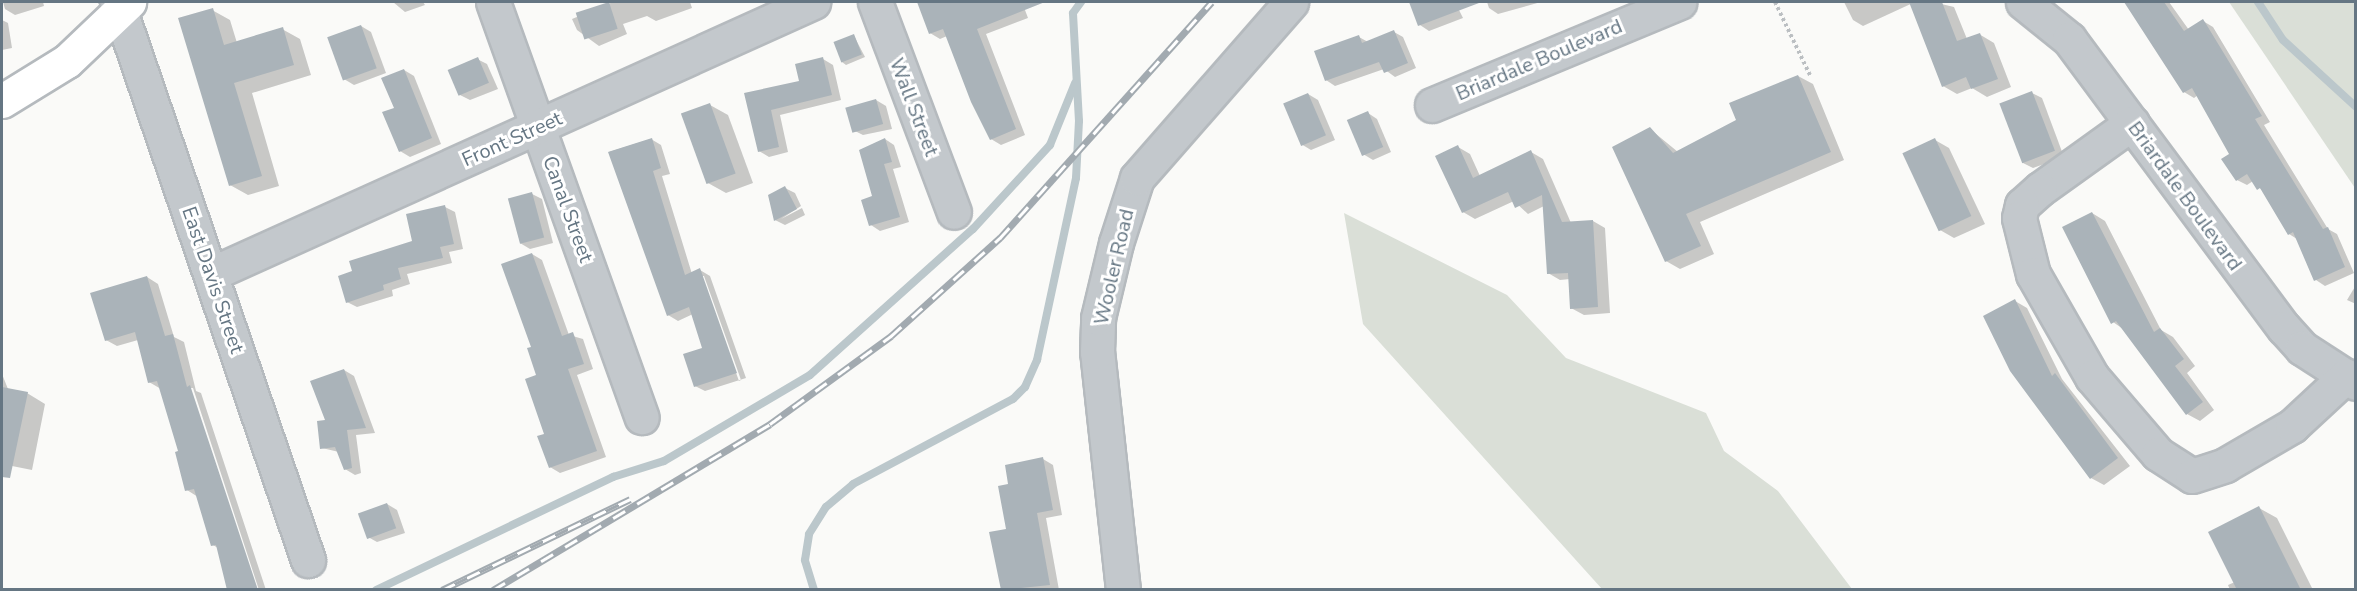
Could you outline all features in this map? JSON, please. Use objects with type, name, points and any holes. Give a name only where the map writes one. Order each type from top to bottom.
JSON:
[{"type":"main road","points":[[2,101],[67,60],[122,5]]},
{"type":"street","name":"Canal Street","points":[[493,2],[642,417]]},
{"type":"street","name":"Front Street","points":[[211,274],[813,2]]},
{"type":"street","name":"Wall Street","points":[[875,2],[954,212]]},
{"type":"street","name":"Wooler Road","points":[[1123,590],[1097,352],[1098,318],[1116,243],[1137,178],[1291,2]]},
{"type":"street","name":"Briardale Boulevard","points":[[1432,105],[1636,10],[1679,2]]},
{"type":"street","name":"Briardale Boulevard","points":[[2023,2],[2069,39],[2284,328],[2302,348],[2351,379]]},
{"type":"street","name":"East Davis Street","points":[[122,5],[308,560]]},
{"type":"street","points":[[2132,123],[2040,189],[2022,205],[2019,218],[2033,274],[2092,377],[2158,454],[2192,476],[2225,465],[2292,426],[2351,379]]},
{"type":"path","points":[[1775,2],[1810,75]]},
{"type":"shaded area","points":[[2229,2],[2355,2],[2355,188]]},
{"type":"shaded area","points":[[1344,213],[1507,295],[1566,358],[1706,413],[1724,451],[1778,491],[1852,589],[1602,589],[1363,324]]},
{"type":"building","points":[[609,2],[618,29],[584,39],[576,13]]},
{"type":"building","points":[[917,2],[1045,2],[977,29],[1016,129],[990,140],[971,102],[943,29],[929,34]]},
{"type":"building","points":[[1409,2],[1479,2],[1479,3],[1418,26]]},
{"type":"building","points":[[1909,2],[1942,2],[1957,41],[1980,33],[1998,79],[1971,89],[1966,77],[1942,87]]},
{"type":"building","points":[[2124,2],[2164,2],[2184,31],[2203,19],[2262,116],[2255,119],[2323,229],[2328,227],[2345,267],[2314,281],[2293,232],[2288,235],[2260,188],[2257,190],[2247,174],[2236,181],[2221,159],[2229,154],[2192,88],[2183,93]]},
{"type":"building","points":[[213,8],[224,45],[283,27],[294,65],[234,83],[262,176],[229,186],[178,18]]},
{"type":"building","points":[[361,25],[377,68],[343,81],[327,37]]},
{"type":"building","points":[[1394,30],[1408,63],[1384,73],[1379,62],[1325,81],[1314,51],[1359,35],[1362,43]]},
{"type":"building","points":[[854,34],[862,55],[841,62],[833,42]]},
{"type":"building","points":[[478,57],[489,83],[459,96],[448,70]]},
{"type":"building","points":[[823,57],[832,95],[771,110],[779,147],[758,152],[744,93],[799,81],[795,64]]},
{"type":"building","points":[[404,69],[432,138],[399,152],[382,112],[394,108],[381,78]]},
{"type":"building","points":[[1798,75],[1831,152],[1686,214],[1701,246],[1665,262],[1612,147],[1650,127],[1673,153],[1736,120],[1729,103]]},
{"type":"building","points":[[2032,91],[2055,151],[2022,163],[1999,104]]},
{"type":"building","points":[[1308,93],[1326,135],[1301,146],[1283,104]]},
{"type":"building","points":[[876,99],[883,124],[852,133],[845,108]]},
{"type":"building","points":[[710,103],[736,173],[707,184],[681,114]]},
{"type":"building","points":[[1368,111],[1383,147],[1362,156],[1347,120]]},
{"type":"building","points":[[652,138],[661,168],[653,171],[685,275],[700,268],[737,373],[694,387],[683,354],[702,348],[689,307],[667,316],[608,152]]},
{"type":"building","points":[[885,138],[892,162],[884,164],[900,217],[869,226],[861,200],[872,196],[859,150]]},
{"type":"building","points":[[1935,138],[1971,216],[1939,231],[1902,153]]},
{"type":"building","points":[[1458,145],[1473,178],[1531,150],[1562,222],[1593,220],[1598,307],[1570,309],[1568,273],[1547,274],[1542,195],[1515,208],[1508,192],[1462,213],[1435,156]]},
{"type":"building","points":[[785,186],[797,209],[774,221],[768,195]]},
{"type":"building","points":[[532,192],[544,237],[520,244],[508,198]]},
{"type":"building","points":[[445,205],[454,244],[440,247],[443,258],[398,268],[401,279],[383,285],[384,290],[346,303],[338,276],[352,271],[349,261],[412,241],[406,214]]},
{"type":"building","points":[[2092,212],[2154,332],[2160,328],[2184,359],[2175,366],[2203,402],[2186,415],[2116,321],[2111,324],[2062,227]]},
{"type":"building","points":[[532,253],[562,336],[573,332],[584,364],[568,369],[597,451],[549,468],[537,436],[544,434],[525,379],[536,375],[527,348],[531,347],[501,264]]},
{"type":"building","points":[[147,276],[165,336],[173,334],[187,387],[190,385],[258,590],[227,590],[216,545],[211,546],[194,489],[185,491],[175,452],[178,451],[157,381],[148,383],[135,332],[105,341],[90,293]]},
{"type":"building","points":[[2015,299],[2052,376],[2055,373],[2118,458],[2090,479],[2010,371],[1983,316]]},
{"type":"building","points":[[344,369],[366,428],[347,430],[352,468],[344,470],[335,447],[320,449],[317,421],[325,420],[310,381]]},
{"type":"building","points":[[2,387],[28,392],[10,478],[2,477]]},
{"type":"building","points":[[1043,457],[1053,510],[1037,513],[1050,585],[1001,590],[989,532],[1006,529],[998,486],[1008,484],[1005,465]]},
{"type":"building","points":[[387,503],[396,528],[367,539],[358,514]]},
{"type":"building","points":[[2259,506],[2301,590],[2237,590],[2208,532]]},
{"type":"waterway","points":[[814,590],[805,560],[809,534],[826,507],[853,484],[1013,399],[1025,387],[1037,360],[1076,178],[1079,121],[1073,13],[1081,2]]},
{"type":"waterway","points":[[2258,2],[2283,40],[2356,107]]},
{"type":"waterway","points":[[376,590],[613,477],[664,461],[810,375],[973,229],[1050,145],[1075,83]]},
{"type":"railway","points":[[493,590],[770,424],[891,336],[1000,238],[1212,2]]},
{"type":"railway","points":[[442,590],[630,499]]}]
